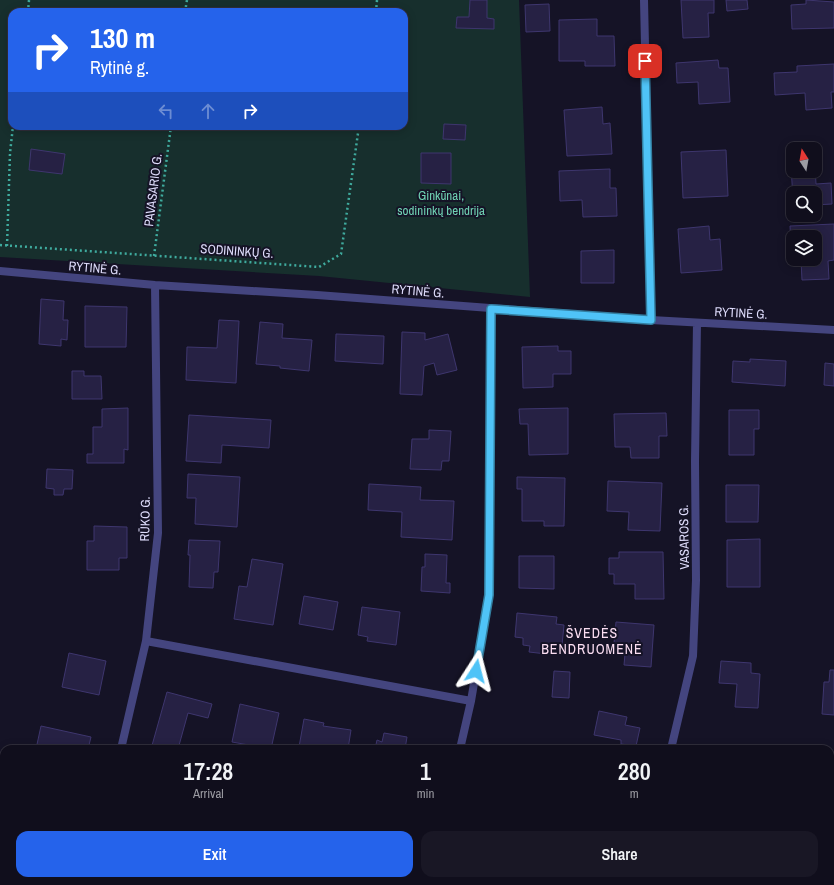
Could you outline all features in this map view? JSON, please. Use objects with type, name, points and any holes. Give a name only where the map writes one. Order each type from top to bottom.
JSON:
[{"type":"street","points":[[644,0],[651,320]]},
{"type":"street","name":"RYTINĖ G.","points":[[0,271],[155,285],[317,295],[491,309],[697,323],[834,330]]},
{"type":"street","name":"RŪKO G.","points":[[122,745],[146,641],[158,533],[155,285]]},
{"type":"street","points":[[461,745],[471,701],[489,595],[491,309]]},
{"type":"street","name":"VASAROS G.","points":[[672,745],[693,656],[696,580],[695,461],[697,323]]},
{"type":"street","points":[[146,641],[471,701]]},
{"type":"path","points":[[7,246],[10,153],[13,130]]},
{"type":"path","name":"PAVASARIO G.","points":[[154,256],[170,130]]},
{"type":"path","name":"SODININKŲ G.","points":[[0,246],[319,267],[341,254],[358,130]]},
{"type":"green space","name":"Ginkūnai, sodininkų bendrija","points":[[0,0],[519,0],[530,297],[319,276],[0,257]]},
{"type":"building","points":[[470,0],[487,0],[487,18],[494,19],[494,29],[456,28],[457,17],[469,17]]},
{"type":"building","points":[[681,0],[714,0],[714,13],[708,13],[709,37],[683,38]]},
{"type":"building","points":[[726,0],[747,0],[748,9],[727,11]]},
{"type":"building","points":[[806,0],[834,2],[834,28],[792,29],[791,5],[806,4]]},
{"type":"building","points":[[549,4],[550,31],[526,32],[525,5]]},
{"type":"building","points":[[597,19],[597,36],[614,36],[615,66],[585,66],[585,61],[559,61],[559,20]]},
{"type":"building","points":[[718,60],[719,68],[728,68],[730,102],[699,104],[698,82],[677,83],[676,63]]},
{"type":"building","points":[[834,64],[834,92],[831,92],[832,108],[806,110],[805,93],[775,95],[774,73],[797,72],[797,66]]},
{"type":"building","points":[[602,107],[603,124],[610,123],[612,154],[567,156],[564,110]]},
{"type":"building","points":[[444,124],[466,125],[465,140],[443,139]]},
{"type":"building","points":[[31,149],[65,154],[62,174],[29,170]]},
{"type":"building","points":[[726,150],[728,196],[683,198],[681,152]]},
{"type":"building","points":[[421,153],[451,153],[451,184],[421,183]]},
{"type":"building","points":[[610,169],[610,188],[616,188],[617,216],[583,217],[582,200],[560,201],[559,171]]},
{"type":"building","points":[[792,178],[816,178],[816,184],[831,183],[832,204],[822,205],[822,186],[792,186]]},
{"type":"building","points":[[834,224],[834,260],[828,261],[829,279],[802,280],[801,266],[822,266],[822,230],[790,230],[790,226]]},
{"type":"building","points":[[709,226],[710,240],[720,239],[722,270],[681,273],[678,229]]},
{"type":"building","points":[[614,250],[614,283],[581,283],[581,251]]},
{"type":"building","points":[[41,299],[64,301],[63,320],[68,320],[67,340],[61,339],[61,346],[39,344]]},
{"type":"building","points":[[85,306],[127,307],[126,347],[85,347]]},
{"type":"building","points":[[219,320],[239,321],[236,383],[186,380],[187,347],[217,348]]},
{"type":"building","points":[[260,322],[283,324],[282,338],[312,340],[309,371],[256,364]]},
{"type":"building","points":[[402,332],[425,333],[425,340],[448,334],[457,370],[437,375],[434,363],[424,366],[422,395],[400,394]]},
{"type":"building","points":[[336,334],[384,336],[383,364],[335,361]]},
{"type":"building","points":[[558,346],[558,351],[571,351],[571,374],[553,374],[553,387],[523,388],[522,347]]},
{"type":"building","points":[[750,359],[786,361],[785,386],[732,382],[733,361],[750,362]]},
{"type":"building","points":[[825,363],[834,364],[834,386],[824,385]]},
{"type":"building","points":[[72,371],[84,371],[84,376],[101,376],[102,399],[72,399]]},
{"type":"building","points":[[128,408],[128,450],[124,449],[124,463],[87,463],[87,454],[93,454],[93,427],[102,427],[102,409]]},
{"type":"building","points":[[568,408],[568,454],[529,455],[528,424],[520,424],[519,409]]},
{"type":"building","points":[[729,410],[759,410],[759,429],[754,429],[754,455],[729,455]]},
{"type":"building","points":[[666,413],[667,436],[659,436],[659,458],[631,458],[630,447],[615,447],[614,414]]},
{"type":"building","points":[[189,415],[271,420],[269,448],[222,445],[221,463],[186,461]]},
{"type":"building","points":[[429,430],[451,431],[449,461],[442,461],[441,470],[410,469],[412,439],[429,439]]},
{"type":"building","points":[[47,469],[73,470],[72,489],[64,489],[63,495],[54,495],[54,489],[46,488]]},
{"type":"building","points":[[188,474],[240,477],[237,527],[195,524],[196,498],[187,498]]},
{"type":"building","points":[[517,477],[565,478],[564,526],[544,526],[544,521],[522,521],[522,489],[517,489]]},
{"type":"building","points":[[608,481],[662,483],[660,531],[628,530],[629,512],[607,511]]},
{"type":"building","points":[[369,484],[421,487],[420,500],[454,501],[452,540],[401,537],[402,512],[368,510]]},
{"type":"building","points":[[726,485],[759,485],[758,522],[726,522]]},
{"type":"building","points":[[94,526],[127,527],[127,558],[119,558],[119,570],[87,570],[87,541],[94,541]]},
{"type":"building","points":[[760,539],[760,587],[727,587],[727,540]]},
{"type":"building","points":[[189,540],[220,541],[218,572],[214,572],[213,588],[189,587]]},
{"type":"building","points":[[619,552],[663,552],[664,599],[635,599],[635,584],[614,584],[614,574],[609,574],[609,558],[619,558]]},
{"type":"building","points":[[425,554],[447,555],[446,583],[450,583],[450,593],[421,591],[422,567],[425,567]]},
{"type":"building","points":[[519,556],[554,556],[554,589],[519,588]]},
{"type":"building","points":[[252,559],[283,564],[273,625],[234,619],[239,586],[247,587]]},
{"type":"building","points":[[304,596],[338,602],[333,630],[299,624]]},
{"type":"building","points":[[362,607],[400,612],[396,645],[367,641],[368,637],[358,635]]},
{"type":"building","points":[[517,613],[557,617],[556,624],[564,625],[562,645],[556,644],[555,655],[529,652],[530,646],[523,645],[523,638],[515,637]]},
{"type":"building","points":[[616,622],[654,625],[651,667],[624,665],[625,654],[613,654]]},
{"type":"building","points":[[69,653],[106,661],[99,695],[62,687]]},
{"type":"building","points":[[721,661],[751,663],[751,673],[760,674],[758,708],[735,707],[737,684],[719,683]]},
{"type":"building","points":[[830,670],[834,670],[834,715],[822,714],[824,682],[829,682]]},
{"type":"building","points":[[554,671],[570,672],[569,698],[552,697]]},
{"type":"building","points":[[167,692],[212,704],[208,718],[188,713],[179,745],[152,745]]},
{"type":"building","points":[[240,704],[279,713],[272,745],[249,745],[232,742]]},
{"type":"building","points":[[599,711],[627,717],[625,725],[640,728],[636,745],[621,744],[621,740],[594,735]]},
{"type":"building","points":[[304,719],[324,723],[323,726],[351,730],[349,745],[299,745]]},
{"type":"building","points":[[41,726],[91,737],[89,745],[37,745]]},
{"type":"building","points":[[384,733],[407,737],[406,745],[376,745],[377,740],[382,742]]},
{"type":"district","name":"ŠVEDĖS BENDRUOMENĖ","points":[[592,642]]},
{"type":"route","points":[[476,671],[489,595],[491,309],[651,320],[645,61]]}]
